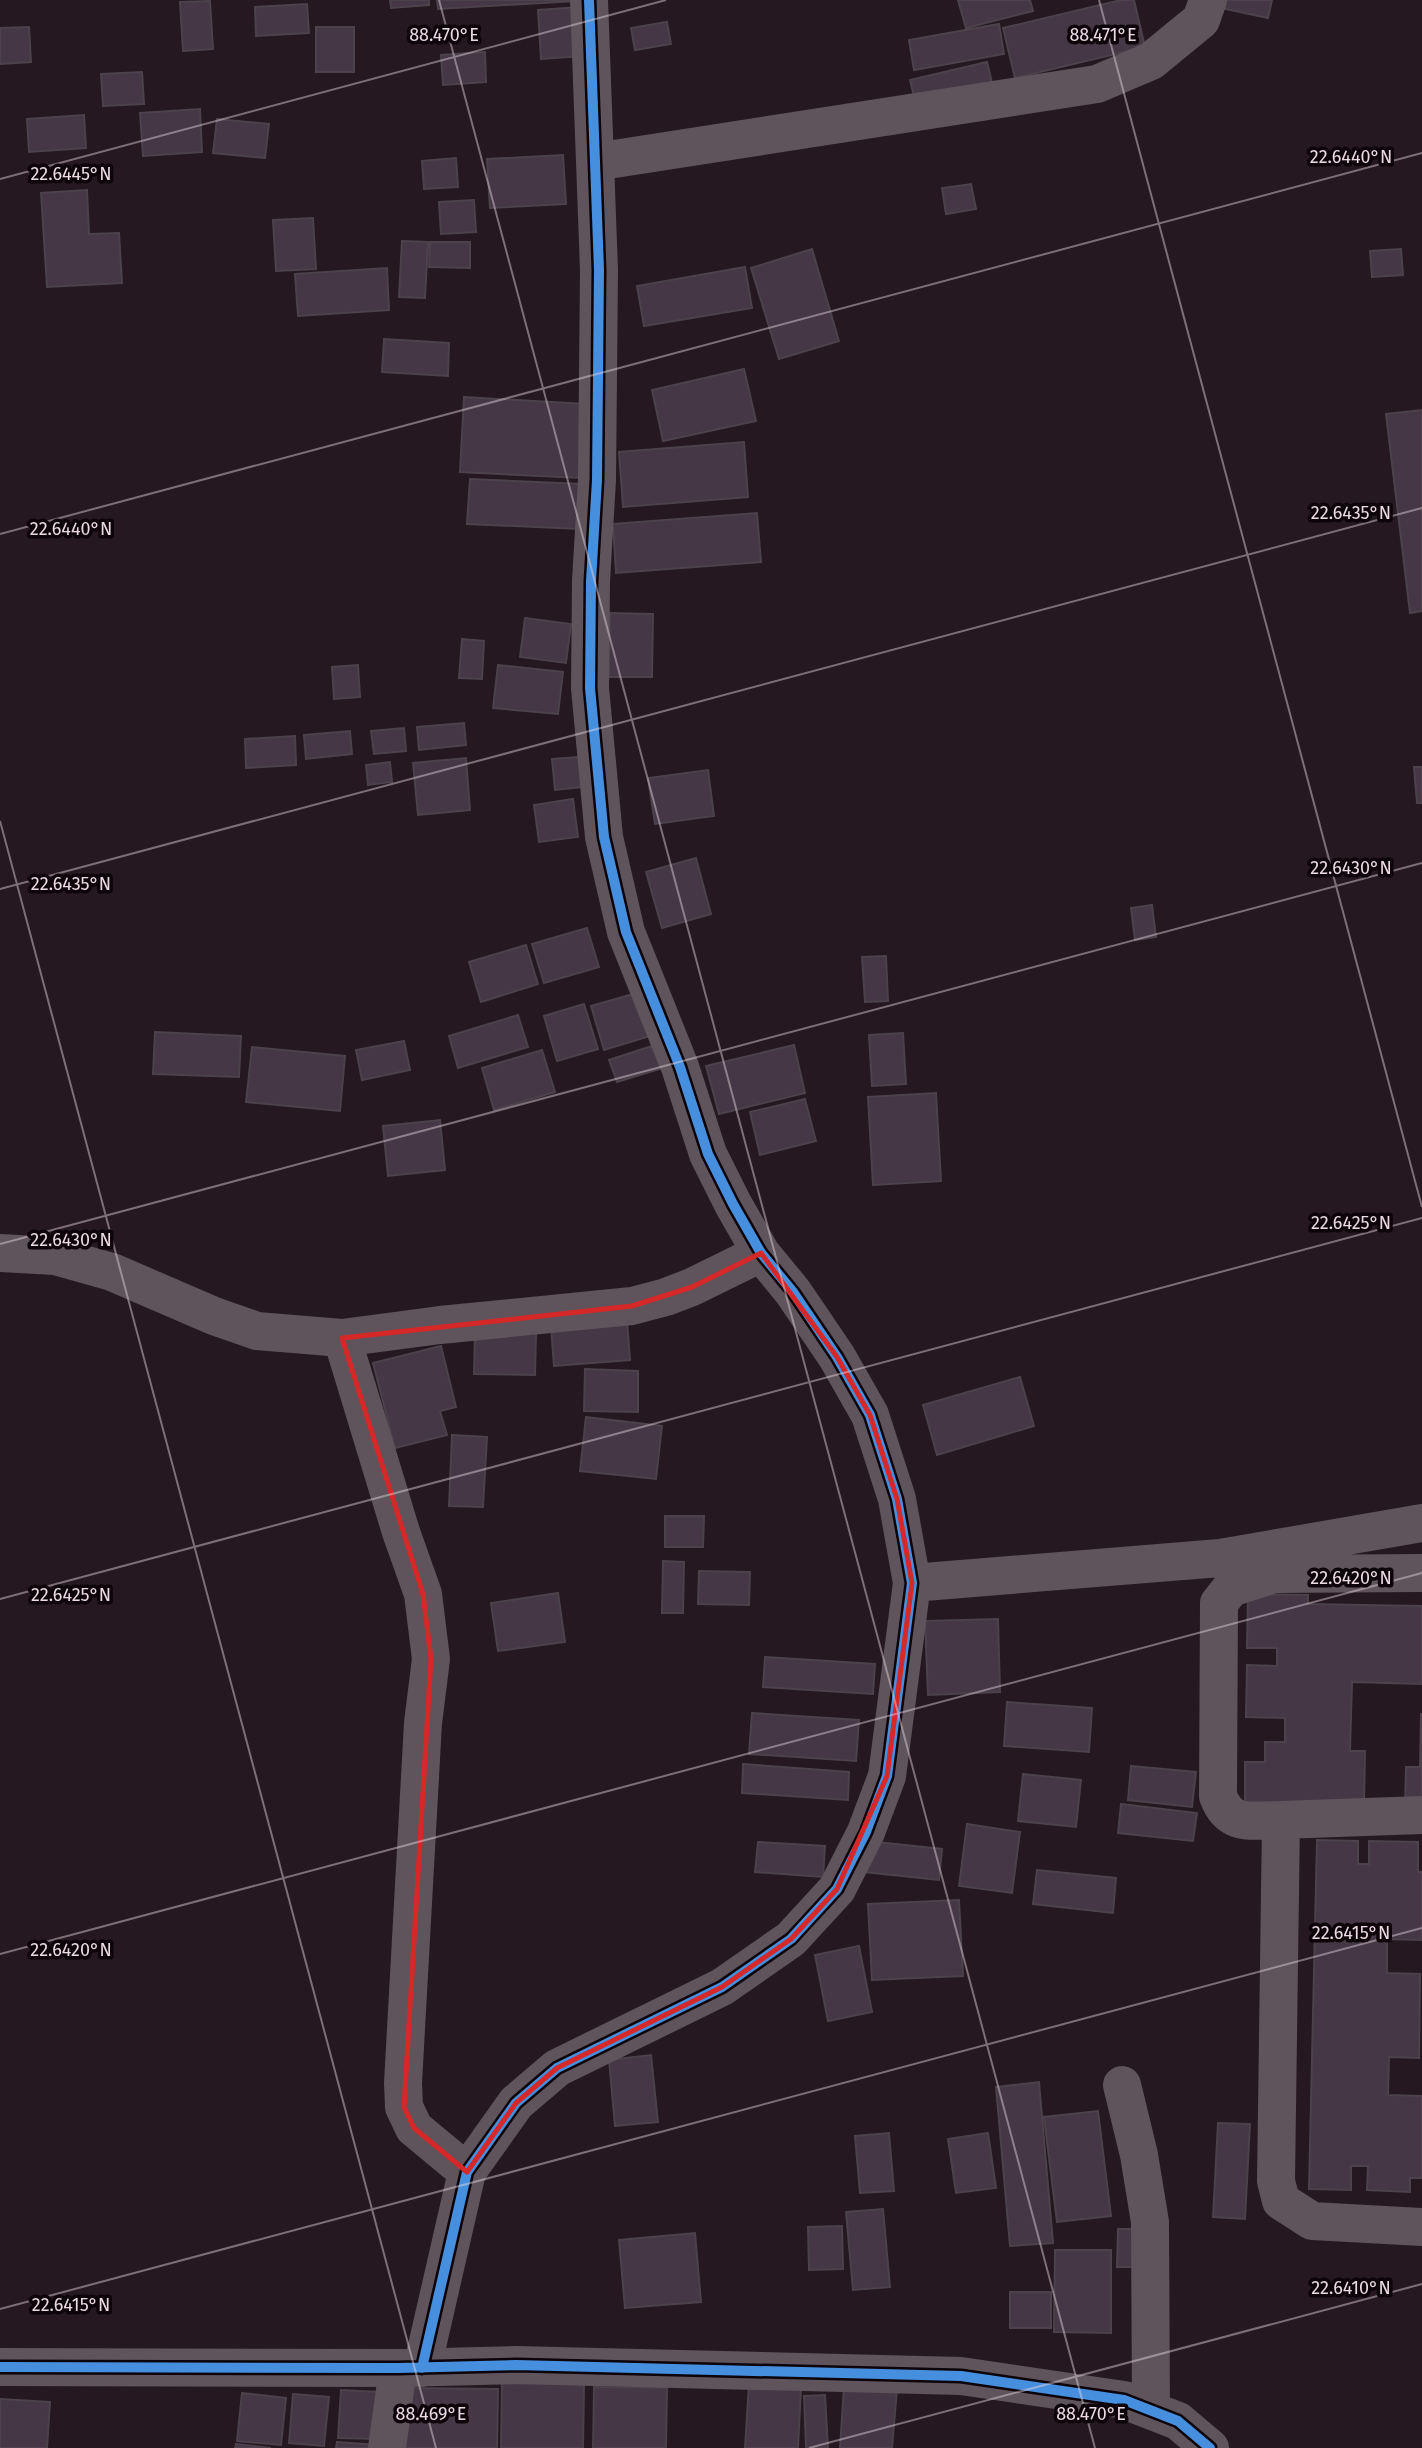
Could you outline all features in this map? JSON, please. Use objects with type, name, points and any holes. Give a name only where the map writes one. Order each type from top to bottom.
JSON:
[{"type":"street","points":[[387,2448],[467,2172],[516,2103],[558,2068],[722,1987],[791,1939],[837,1889],[866,1832],[887,1776],[912,1583],[897,1499],[870,1415],[837,1357],[793,1292],[761,1253],[708,1154],[680,1067],[626,932],[604,837],[590,688],[591,581],[597,480],[599,270],[589,0]]},
{"type":"street","points":[[595,162],[1097,84],[1151,61],[1201,19],[1208,0]]},
{"type":"street","points":[[0,1253],[55,1256],[112,1272],[214,1316],[257,1331],[342,1338],[440,1325],[632,1306],[692,1287],[761,1253]]},
{"type":"street","points":[[342,1338],[401,1532],[423,1594],[431,1658],[422,1737],[403,2083],[404,2108],[414,2128],[467,2172]]},
{"type":"street","points":[[912,1583],[1220,1558],[1422,1523]]},
{"type":"street","points":[[1422,1573],[1274,1574],[1231,1588],[1219,1603],[1218,1796],[1224,1810],[1237,1819],[1422,1815]]},
{"type":"street","points":[[1281,1820],[1276,2181],[1281,2201],[1312,2221],[1422,2227]]},
{"type":"street","points":[[1122,2085],[1139,2155],[1150,2222],[1151,2410]]},
{"type":"street","points":[[0,2367],[410,2368],[516,2365],[961,2376],[1124,2400],[1178,2421],[1210,2448]]},
{"type":"highlighted area","points":[[761,1253],[837,1357],[870,1415],[897,1499],[912,1583],[887,1776],[837,1889],[791,1939],[722,1987],[557,2068],[516,2103],[467,2172],[414,2128],[404,2107],[431,1659],[423,1594],[342,1338],[632,1306],[692,1287]]},
{"type":"building","points":[[390,0],[429,0],[429,5],[391,8]]},
{"type":"building","points":[[437,0],[576,0],[576,1],[438,9]]},
{"type":"building","points":[[958,0],[1030,0],[1033,11],[966,28]]},
{"type":"building","points":[[1121,0],[1134,0],[1145,47],[1015,78],[1003,28]]},
{"type":"building","points":[[1223,0],[1272,0],[1268,18],[1221,8]]},
{"type":"building","points":[[210,1],[213,49],[183,51],[180,2]]},
{"type":"building","points":[[307,4],[309,33],[256,36],[255,7]]},
{"type":"building","points":[[580,7],[584,56],[541,59],[538,10]]},
{"type":"building","points":[[667,22],[671,44],[635,50],[631,28]]},
{"type":"building","points":[[999,24],[1004,54],[914,70],[909,40]]},
{"type":"building","points":[[29,27],[31,62],[0,64],[0,28]]},
{"type":"building","points":[[316,27],[354,27],[354,72],[316,72]]},
{"type":"building","points":[[485,52],[486,82],[443,85],[441,55]]},
{"type":"building","points":[[987,62],[994,91],[917,109],[910,80]]},
{"type":"building","points":[[142,72],[144,104],[103,106],[101,74]]},
{"type":"building","points":[[200,109],[202,152],[143,156],[140,113]]},
{"type":"building","points":[[84,115],[86,148],[29,152],[27,119]]},
{"type":"building","points":[[217,119],[269,124],[265,158],[213,153]]},
{"type":"building","points":[[563,155],[566,204],[490,208],[487,159]]},
{"type":"building","points":[[456,158],[458,187],[424,189],[422,161]]},
{"type":"building","points":[[971,184],[976,209],[946,214],[942,188]]},
{"type":"building","points":[[87,190],[89,234],[119,233],[122,283],[47,287],[41,193]]},
{"type":"building","points":[[474,200],[476,232],[441,234],[439,202]]},
{"type":"building","points":[[313,218],[316,269],[276,271],[273,220]]},
{"type":"building","points":[[402,241],[428,242],[425,298],[399,297]]},
{"type":"building","points":[[430,242],[470,242],[470,268],[429,267]]},
{"type":"building","points":[[812,249],[839,341],[779,359],[751,268]]},
{"type":"building","points":[[1401,249],[1403,275],[1372,277],[1370,251]]},
{"type":"building","points":[[745,267],[752,308],[644,326],[637,286]]},
{"type":"building","points":[[387,268],[389,310],[298,316],[295,274]]},
{"type":"building","points":[[384,339],[449,343],[448,376],[382,372]]},
{"type":"building","points":[[744,369],[756,421],[663,441],[652,390]]},
{"type":"building","points":[[464,397],[586,404],[581,478],[460,472]]},
{"type":"building","points":[[1422,410],[1422,611],[1410,613],[1386,414]]},
{"type":"building","points":[[744,442],[748,497],[623,507],[619,452]]},
{"type":"building","points":[[470,479],[582,484],[580,529],[467,524]]},
{"type":"building","points":[[757,513],[761,562],[616,573],[613,524]]},
{"type":"building","points":[[610,613],[653,614],[652,677],[609,677]]},
{"type":"building","points":[[525,618],[571,624],[566,663],[520,657]]},
{"type":"building","points":[[462,639],[484,641],[482,679],[459,678]]},
{"type":"building","points":[[358,665],[360,697],[334,699],[332,667]]},
{"type":"building","points":[[498,665],[563,672],[558,714],[493,708]]},
{"type":"building","points":[[464,723],[466,745],[419,750],[417,727]]},
{"type":"building","points":[[404,728],[406,751],[374,754],[371,731]]},
{"type":"building","points":[[350,731],[352,754],[306,759],[304,735]]},
{"type":"building","points":[[295,736],[296,765],[246,768],[245,739]]},
{"type":"building","points":[[579,757],[582,787],[555,790],[552,759]]},
{"type":"building","points":[[466,758],[470,810],[418,815],[413,763]]},
{"type":"building","points":[[390,762],[392,782],[368,785],[366,765]]},
{"type":"building","points":[[1414,767],[1422,767],[1422,803],[1417,803]]},
{"type":"building","points":[[708,770],[714,816],[655,824],[648,778]]},
{"type":"building","points":[[573,799],[578,837],[539,842],[534,805]]},
{"type":"building","points":[[696,858],[711,914],[662,928],[646,872]]},
{"type":"building","points":[[1152,905],[1156,937],[1135,940],[1131,908]]},
{"type":"building","points":[[587,928],[599,967],[544,983],[532,944]]},
{"type":"building","points":[[526,945],[538,984],[481,1002],[469,962]]},
{"type":"building","points":[[886,956],[888,1001],[865,1002],[862,957]]},
{"type":"building","points":[[640,992],[653,1035],[604,1050],[591,1006]]},
{"type":"building","points":[[584,1004],[598,1049],[557,1061],[544,1016]]},
{"type":"building","points":[[518,1015],[528,1047],[458,1068],[449,1036]]},
{"type":"building","points":[[155,1032],[241,1036],[239,1077],[153,1074]]},
{"type":"building","points":[[903,1033],[906,1084],[872,1086],[869,1035]]},
{"type":"building","points":[[404,1041],[410,1070],[362,1080],[356,1050]]},
{"type":"building","points":[[661,1043],[669,1066],[617,1082],[609,1060]]},
{"type":"building","points":[[794,1045],[805,1093],[719,1114],[706,1066]]},
{"type":"building","points":[[252,1047],[345,1056],[340,1111],[246,1102]]},
{"type":"building","points":[[542,1050],[555,1092],[494,1110],[482,1068]]},
{"type":"building","points":[[936,1093],[941,1181],[873,1185],[868,1097]]},
{"type":"building","points":[[805,1099],[816,1141],[760,1155],[750,1112]]},
{"type":"building","points":[[440,1120],[445,1170],[388,1176],[383,1126]]},
{"type":"building","points":[[627,1320],[630,1360],[554,1366],[551,1327]]},
{"type":"building","points":[[475,1333],[536,1333],[535,1375],[474,1374]]},
{"type":"building","points":[[441,1346],[456,1407],[440,1411],[447,1435],[395,1448],[373,1363]]},
{"type":"building","points":[[585,1369],[638,1371],[638,1412],[584,1411]]},
{"type":"building","points":[[1020,1377],[1034,1426],[937,1455],[923,1405]]},
{"type":"building","points":[[586,1417],[662,1426],[656,1479],[580,1471]]},
{"type":"building","points":[[452,1435],[487,1437],[483,1507],[449,1506]]},
{"type":"building","points":[[665,1516],[704,1516],[703,1547],[665,1547]]},
{"type":"building","points":[[663,1561],[684,1562],[683,1613],[662,1613]]},
{"type":"building","points":[[699,1571],[750,1572],[749,1605],[698,1604]]},
{"type":"building","points":[[558,1593],[565,1642],[498,1651],[491,1603]]},
{"type":"building","points":[[1248,1594],[1308,1595],[1308,1604],[1422,1606],[1422,1684],[1352,1682],[1350,1751],[1365,1751],[1364,1804],[1245,1802],[1245,1762],[1265,1762],[1265,1742],[1285,1742],[1285,1718],[1246,1717],[1247,1665],[1277,1666],[1277,1648],[1247,1648]]},
{"type":"building","points":[[998,1619],[1000,1692],[928,1695],[925,1621]]},
{"type":"building","points":[[765,1657],[875,1664],[873,1694],[763,1687]]},
{"type":"building","points":[[1007,1702],[1092,1708],[1089,1752],[1004,1746]]},
{"type":"building","points":[[752,1713],[859,1720],[856,1761],[749,1754]]},
{"type":"building","points":[[1421,1713],[1422,1805],[1405,1804],[1406,1767],[1420,1767]]},
{"type":"building","points":[[743,1764],[849,1772],[848,1800],[742,1793]]},
{"type":"building","points":[[1131,1766],[1196,1772],[1192,1807],[1128,1800]]},
{"type":"building","points":[[1023,1774],[1081,1780],[1076,1827],[1018,1821]]},
{"type":"building","points":[[1121,1804],[1197,1813],[1193,1841],[1118,1833]]},
{"type":"building","points":[[967,1824],[1020,1832],[1012,1893],[959,1886]]},
{"type":"building","points":[[1317,1840],[1358,1841],[1358,1864],[1369,1864],[1369,1841],[1418,1842],[1418,1872],[1422,1872],[1422,1940],[1387,1939],[1387,1973],[1420,1974],[1419,2058],[1389,2057],[1388,2095],[1422,2096],[1422,2178],[1410,2178],[1410,2192],[1367,2190],[1368,2166],[1351,2166],[1351,2190],[1309,2189]]},
{"type":"building","points":[[867,1841],[942,1849],[939,1880],[864,1872]]},
{"type":"building","points":[[758,1842],[825,1846],[823,1877],[755,1872]]},
{"type":"building","points":[[1037,1870],[1116,1878],[1113,1913],[1033,1904]]},
{"type":"building","points":[[959,1900],[963,1976],[872,1980],[868,1904]]},
{"type":"building","points":[[859,1946],[872,2012],[828,2021],[815,1955]]},
{"type":"building","points":[[651,2055],[658,2122],[615,2126],[609,2060]]},
{"type":"building","points":[[1039,2082],[1053,2243],[1010,2246],[996,2087]]},
{"type":"building","points":[[1098,2111],[1111,2216],[1057,2222],[1044,2117]]},
{"type":"building","points":[[1218,2123],[1250,2124],[1245,2219],[1213,2217]]},
{"type":"building","points":[[889,2133],[894,2191],[860,2193],[855,2136]]},
{"type":"building","points":[[988,2133],[996,2188],[956,2193],[948,2139]]},
{"type":"building","points":[[883,2209],[890,2287],[853,2290],[846,2212]]},
{"type":"building","points":[[842,2226],[843,2269],[809,2270],[808,2227]]},
{"type":"building","points":[[1118,2229],[1137,2229],[1136,2267],[1117,2267]]},
{"type":"building","points":[[695,2233],[701,2302],[625,2308],[619,2240]]},
{"type":"building","points":[[1055,2250],[1111,2250],[1111,2333],[1054,2332]]},
{"type":"building","points":[[1010,2292],[1051,2292],[1051,2328],[1010,2328]]},
{"type":"building","points":[[502,2383],[584,2384],[583,2448],[501,2448]]},
{"type":"building","points":[[749,2383],[801,2387],[798,2448],[745,2448]]},
{"type":"building","points":[[844,2386],[897,2389],[892,2448],[840,2448]]},
{"type":"building","points":[[594,2387],[667,2388],[666,2448],[593,2448]]},
{"type":"building","points":[[407,2388],[498,2389],[497,2448],[405,2448]]},
{"type":"building","points":[[341,2390],[380,2392],[377,2439],[338,2438]]},
{"type":"building","points":[[242,2393],[286,2398],[281,2445],[237,2441]]},
{"type":"building","points":[[293,2394],[329,2397],[324,2446],[289,2443]]},
{"type":"building","points":[[825,2395],[828,2448],[806,2448],[804,2396]]},
{"type":"building","points":[[0,2399],[50,2402],[47,2448],[0,2448]]},
{"type":"building","points":[[337,2442],[378,2445],[378,2448],[336,2448]]},
{"type":"building","points":[[236,2444],[271,2448],[235,2448]]},
{"type":"cycle path","points":[[422,2368],[467,2172],[516,2103],[557,2068],[722,1987],[791,1939],[837,1889],[866,1832],[887,1776],[912,1583],[897,1499],[870,1415],[837,1357],[793,1292],[761,1253],[708,1154],[680,1067],[626,932],[604,837],[590,688],[591,581],[597,480],[599,270],[589,0]]},
{"type":"cycle path","points":[[0,2367],[398,2368],[516,2365],[961,2376],[1124,2400],[1178,2421],[1210,2448]]}]
